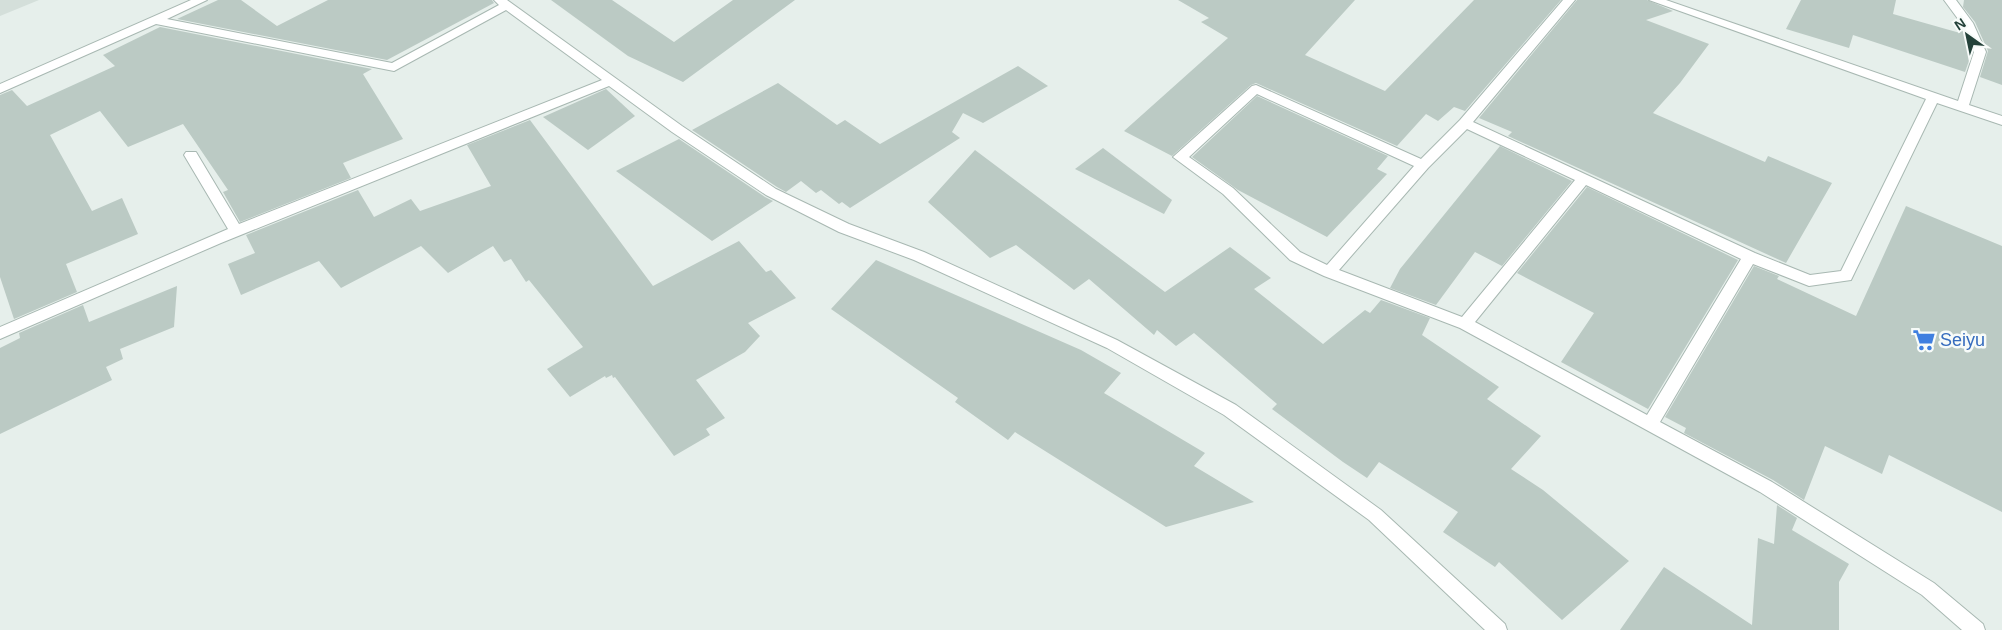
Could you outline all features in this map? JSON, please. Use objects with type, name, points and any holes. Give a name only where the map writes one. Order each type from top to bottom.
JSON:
[{"type":"street","points":[[0,89],[201,0]]},
{"type":"street","points":[[1329,272],[1423,165],[1465,123],[1568,0]]},
{"type":"street","points":[[1655,0],[2002,121]]},
{"type":"street","points":[[1950,0],[1967,23],[1980,52],[1962,108]]},
{"type":"street","points":[[157,21],[394,67],[504,3],[610,81],[771,192],[844,228],[919,256],[1112,344],[1230,410],[1374,515],[1498,630]]},
{"type":"street","points":[[0,333],[236,231],[610,81]]},
{"type":"street","points":[[1423,165],[1256,89],[1180,157],[1228,191],[1295,256],[1329,272],[1465,324],[1766,487],[1928,589],[1976,630]]},
{"type":"street","points":[[1465,123],[1750,257],[1809,281],[1846,276],[1932,98]]},
{"type":"street","points":[[191,155],[236,231]]},
{"type":"street","points":[[1465,324],[1584,178]]},
{"type":"street","points":[[1650,425],[1750,257]]},
{"type":"shaded area","points":[[0,0],[39,0],[0,16]]},
{"type":"building","points":[[218,0],[241,0],[277,26],[328,0],[492,0],[494,3],[387,60],[177,19]]},
{"type":"building","points":[[551,0],[612,0],[674,42],[733,0],[795,0],[683,82],[628,56]]},
{"type":"building","points":[[1178,0],[1355,0],[1305,55],[1385,91],[1474,0],[1561,0],[1465,111],[1454,107],[1438,121],[1426,114],[1397,146],[1256,83],[1251,85],[1172,156],[1124,131],[1228,38],[1201,22],[1209,18]]},
{"type":"building","points":[[1577,0],[1647,0],[1673,11],[1646,20],[1709,44],[1680,83],[1653,113],[1765,162],[1768,156],[1832,183],[1786,263],[1508,136],[1512,132],[1479,118]]},
{"type":"building","points":[[1801,0],[1896,0],[1893,14],[1960,33],[1961,27],[1972,52],[1965,72],[1853,35],[1849,48],[1786,29]]},
{"type":"building","points":[[1964,0],[2002,0],[2002,85],[1980,77],[1988,51],[1975,22],[1963,7]]},
{"type":"building","points":[[160,27],[372,69],[363,74],[403,139],[343,163],[351,178],[240,222],[223,192],[228,190],[183,124],[128,147],[100,111],[50,135],[92,211],[122,198],[138,234],[66,264],[77,292],[14,319],[0,277],[0,95],[12,90],[27,106],[115,66],[103,55]]},
{"type":"building","points":[[1018,66],[1048,86],[983,123],[963,113],[952,132],[960,138],[850,208],[842,202],[839,204],[821,190],[816,193],[801,181],[786,192],[692,130],[778,83],[837,125],[845,120],[880,144]]},
{"type":"building","points":[[606,89],[635,116],[588,150],[543,117]]},
{"type":"building","points":[[1257,96],[1388,156],[1377,169],[1387,174],[1327,237],[1238,190],[1192,157]]},
{"type":"building","points":[[530,120],[653,286],[739,241],[766,272],[771,270],[796,298],[748,323],[760,336],[745,352],[696,380],[725,418],[706,429],[710,435],[674,456],[612,375],[606,378],[605,376],[570,397],[547,369],[583,347],[529,280],[526,282],[511,259],[504,262],[493,246],[448,273],[421,246],[341,288],[319,261],[241,295],[228,264],[255,253],[246,235],[358,190],[374,217],[411,199],[420,211],[491,186],[467,145]]},
{"type":"building","points":[[679,139],[773,201],[712,241],[616,171]]},
{"type":"building","points":[[1500,146],[1572,181],[1502,266],[1475,252],[1436,305],[1390,288],[1400,269]]},
{"type":"building","points":[[1103,148],[1172,200],[1164,214],[1075,169]]},
{"type":"building","points":[[975,150],[1165,292],[1230,247],[1271,278],[1254,289],[1323,344],[1365,310],[1370,313],[1381,300],[1430,318],[1422,335],[1499,387],[1487,399],[1541,436],[1511,469],[1543,490],[1629,561],[1562,620],[1499,562],[1495,567],[1443,532],[1458,512],[1379,462],[1367,478],[1343,462],[1272,409],[1277,404],[1194,333],[1176,346],[1157,330],[1154,335],[1089,279],[1074,290],[1016,245],[990,258],[928,202]]},
{"type":"building","points":[[1587,187],[1738,260],[1648,409],[1561,362],[1594,313],[1517,273]]},
{"type":"building","name":"Seiyu","points":[[1906,206],[2002,246],[2002,512],[1889,455],[1882,474],[1825,446],[1804,500],[1773,480],[1684,433],[1686,428],[1665,417],[1754,266],[1779,276],[1777,279],[1856,316]]},
{"type":"building","points":[[876,260],[1081,350],[1121,373],[1104,393],[1205,453],[1194,466],[1254,502],[1166,527],[1015,432],[1008,440],[955,402],[958,398],[831,309]]},
{"type":"building","points":[[177,286],[174,327],[120,349],[123,359],[106,367],[112,380],[0,434],[0,348],[20,338],[19,333],[83,305],[89,322]]},
{"type":"building","points":[[1777,505],[1797,518],[1792,530],[1849,564],[1839,582],[1839,630],[1620,630],[1664,567],[1752,625],[1758,538],[1774,544]]},
{"type":"place","name":"Seiyu","points":[[1924,340]]}]
